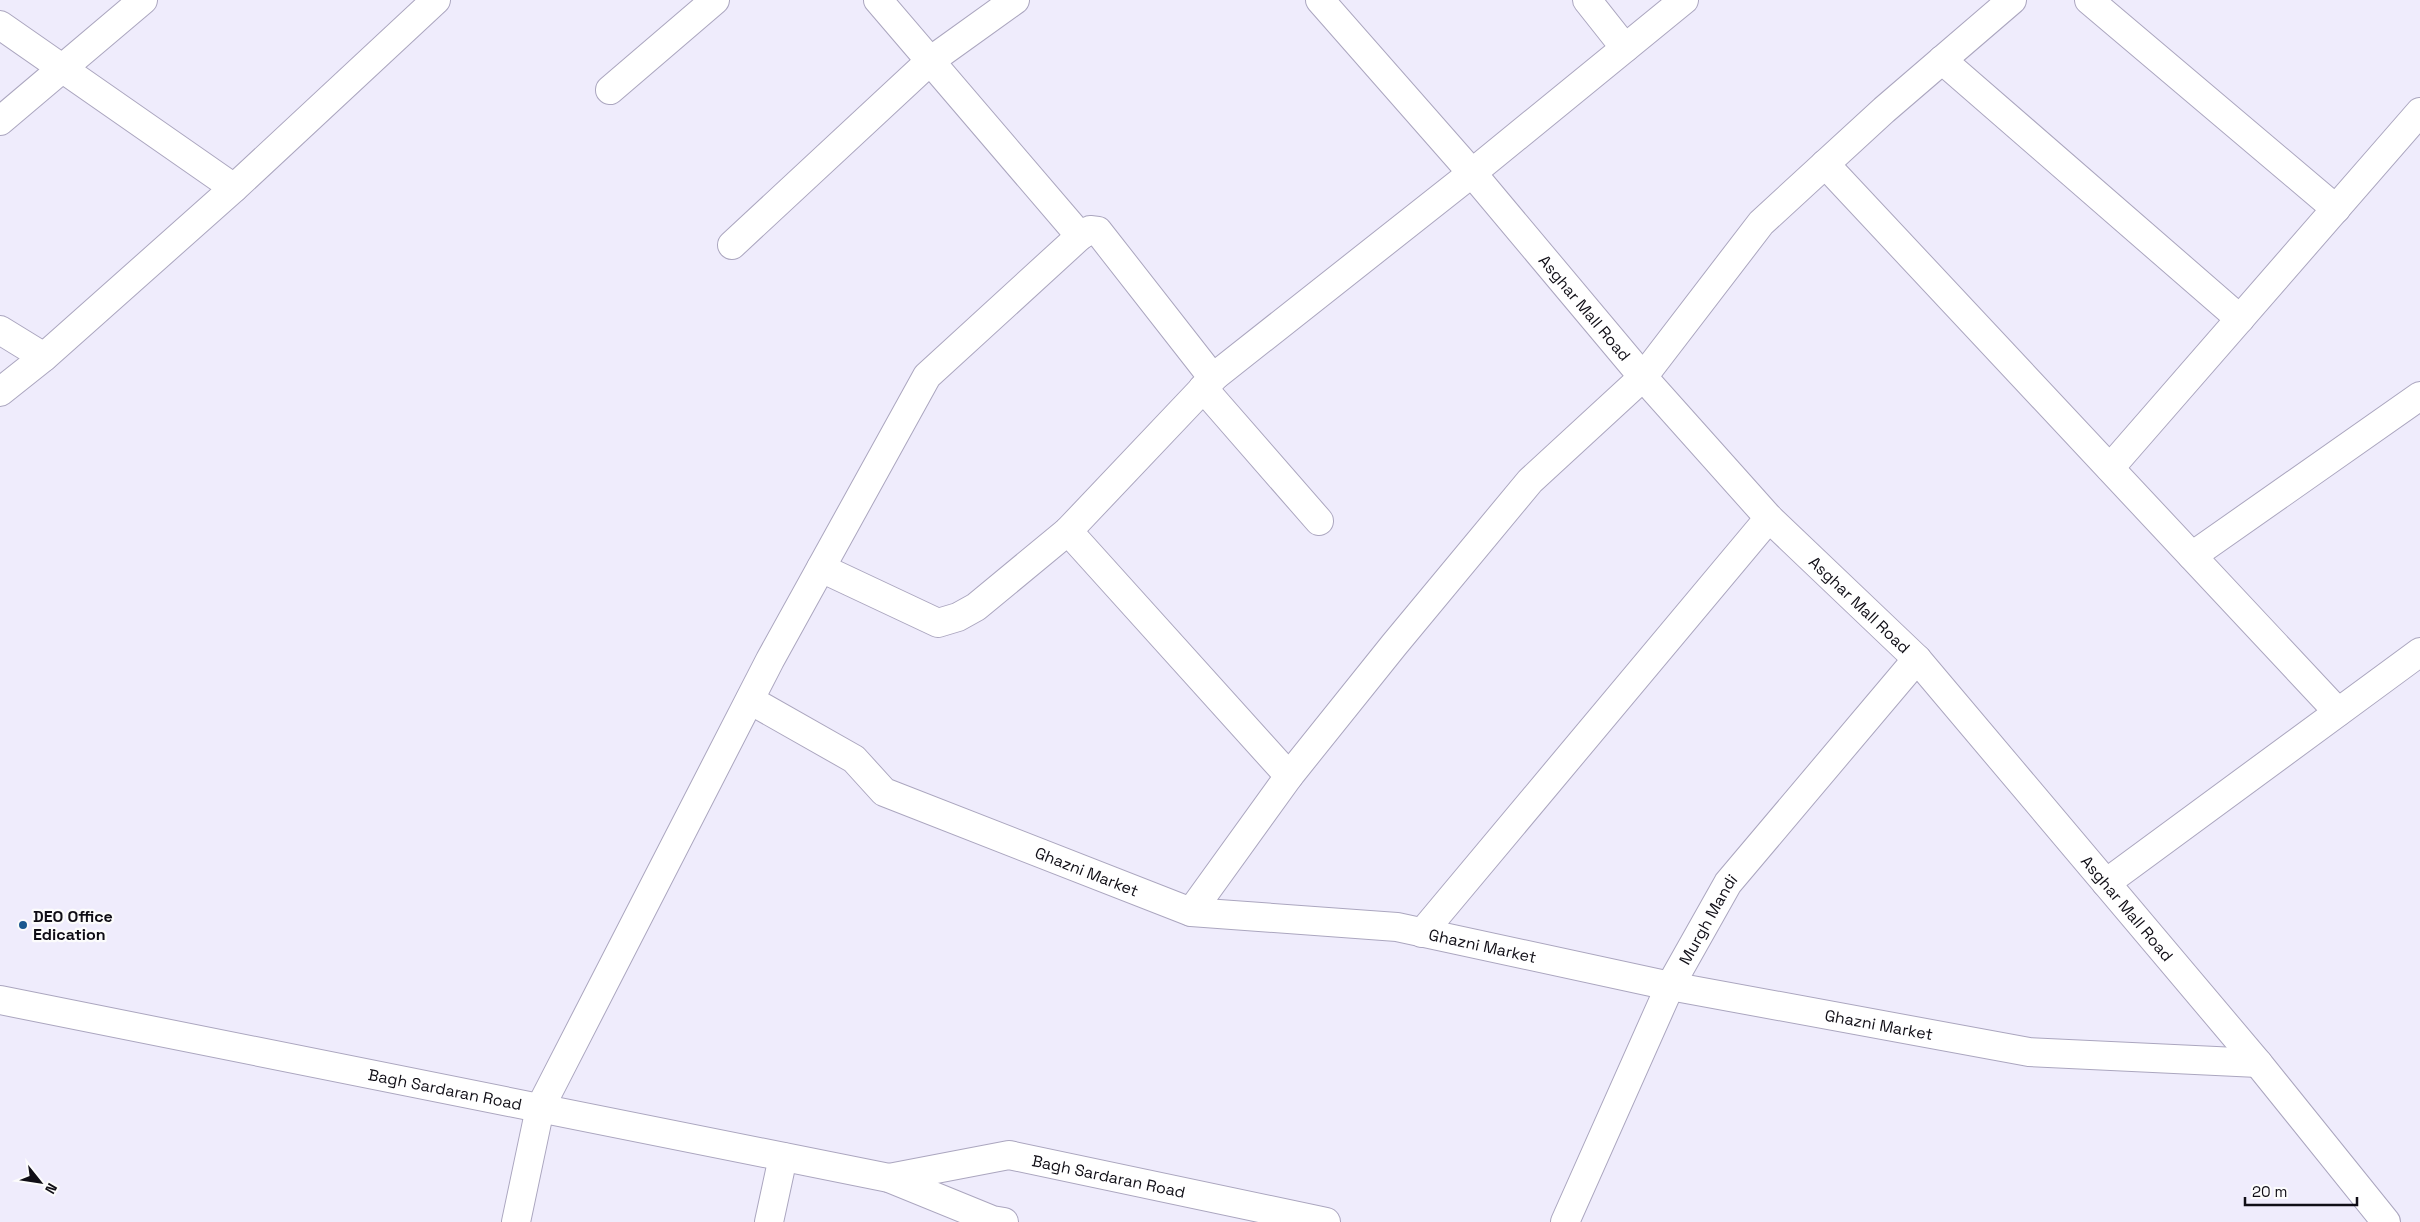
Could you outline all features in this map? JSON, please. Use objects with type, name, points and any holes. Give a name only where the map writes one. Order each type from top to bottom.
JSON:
[{"type":"street","points":[[0,121],[143,0]]},
{"type":"street","points":[[0,392],[44,357],[234,188],[436,0]]},
{"type":"street","points":[[610,90],[716,0]]},
{"type":"street","points":[[878,0],[1080,236]]},
{"type":"street","points":[[732,245],[930,61],[1015,0]]},
{"type":"street","name":"Asghar Mall Road","points":[[1320,0],[1472,174],[1642,377],[1769,518],[1917,659],[2258,1063],[2386,1222]]},
{"type":"street","points":[[1587,0],[1626,48]]},
{"type":"street","points":[[821,568],[938,623],[958,618],[976,607],[1068,531],[1209,382],[1472,174],[1684,0]]},
{"type":"street","points":[[1191,912],[1289,776],[1530,481],[1642,377],[1761,222],[2012,0]]},
{"type":"street","points":[[2089,0],[2336,209]]},
{"type":"street","points":[[0,25],[234,188]]},
{"type":"street","points":[[1942,60],[2240,318]]},
{"type":"street","points":[[2110,468],[2420,112]]},
{"type":"street","points":[[1825,164],[2338,712]]},
{"type":"street","points":[[516,1222],[540,1108],[750,700],[928,376],[1080,236],[1090,230],[1098,232],[1209,374],[1209,382],[1319,521]]},
{"type":"street","points":[[0,330],[44,357]]},
{"type":"street","points":[[2192,556],[2420,396]]},
{"type":"street","points":[[1422,933],[1769,518]]},
{"type":"street","points":[[1068,531],[1289,776]]},
{"type":"street","points":[[2106,883],[2420,652]]},
{"type":"street","name":"Murgh Mandi","points":[[1565,1222],[1670,986],[1728,883],[1917,659]]},
{"type":"street","name":"Ghazni Market","points":[[750,700],[854,759],[884,792],[1191,912],[1396,927],[1670,986],[2029,1052],[2258,1063]]},
{"type":"street","name":"Bagh Sardaran Road","points":[[0,1000],[889,1178],[992,1220],[1004,1222]]},
{"type":"street","name":"Bagh Sardaran Road","points":[[889,1178],[1010,1155],[1266,1216],[1326,1222]]},
{"type":"street","points":[[769,1222],[783,1157]]},
{"type":"place","name":"DEO Office Edication","points":[[23,925]]}]
